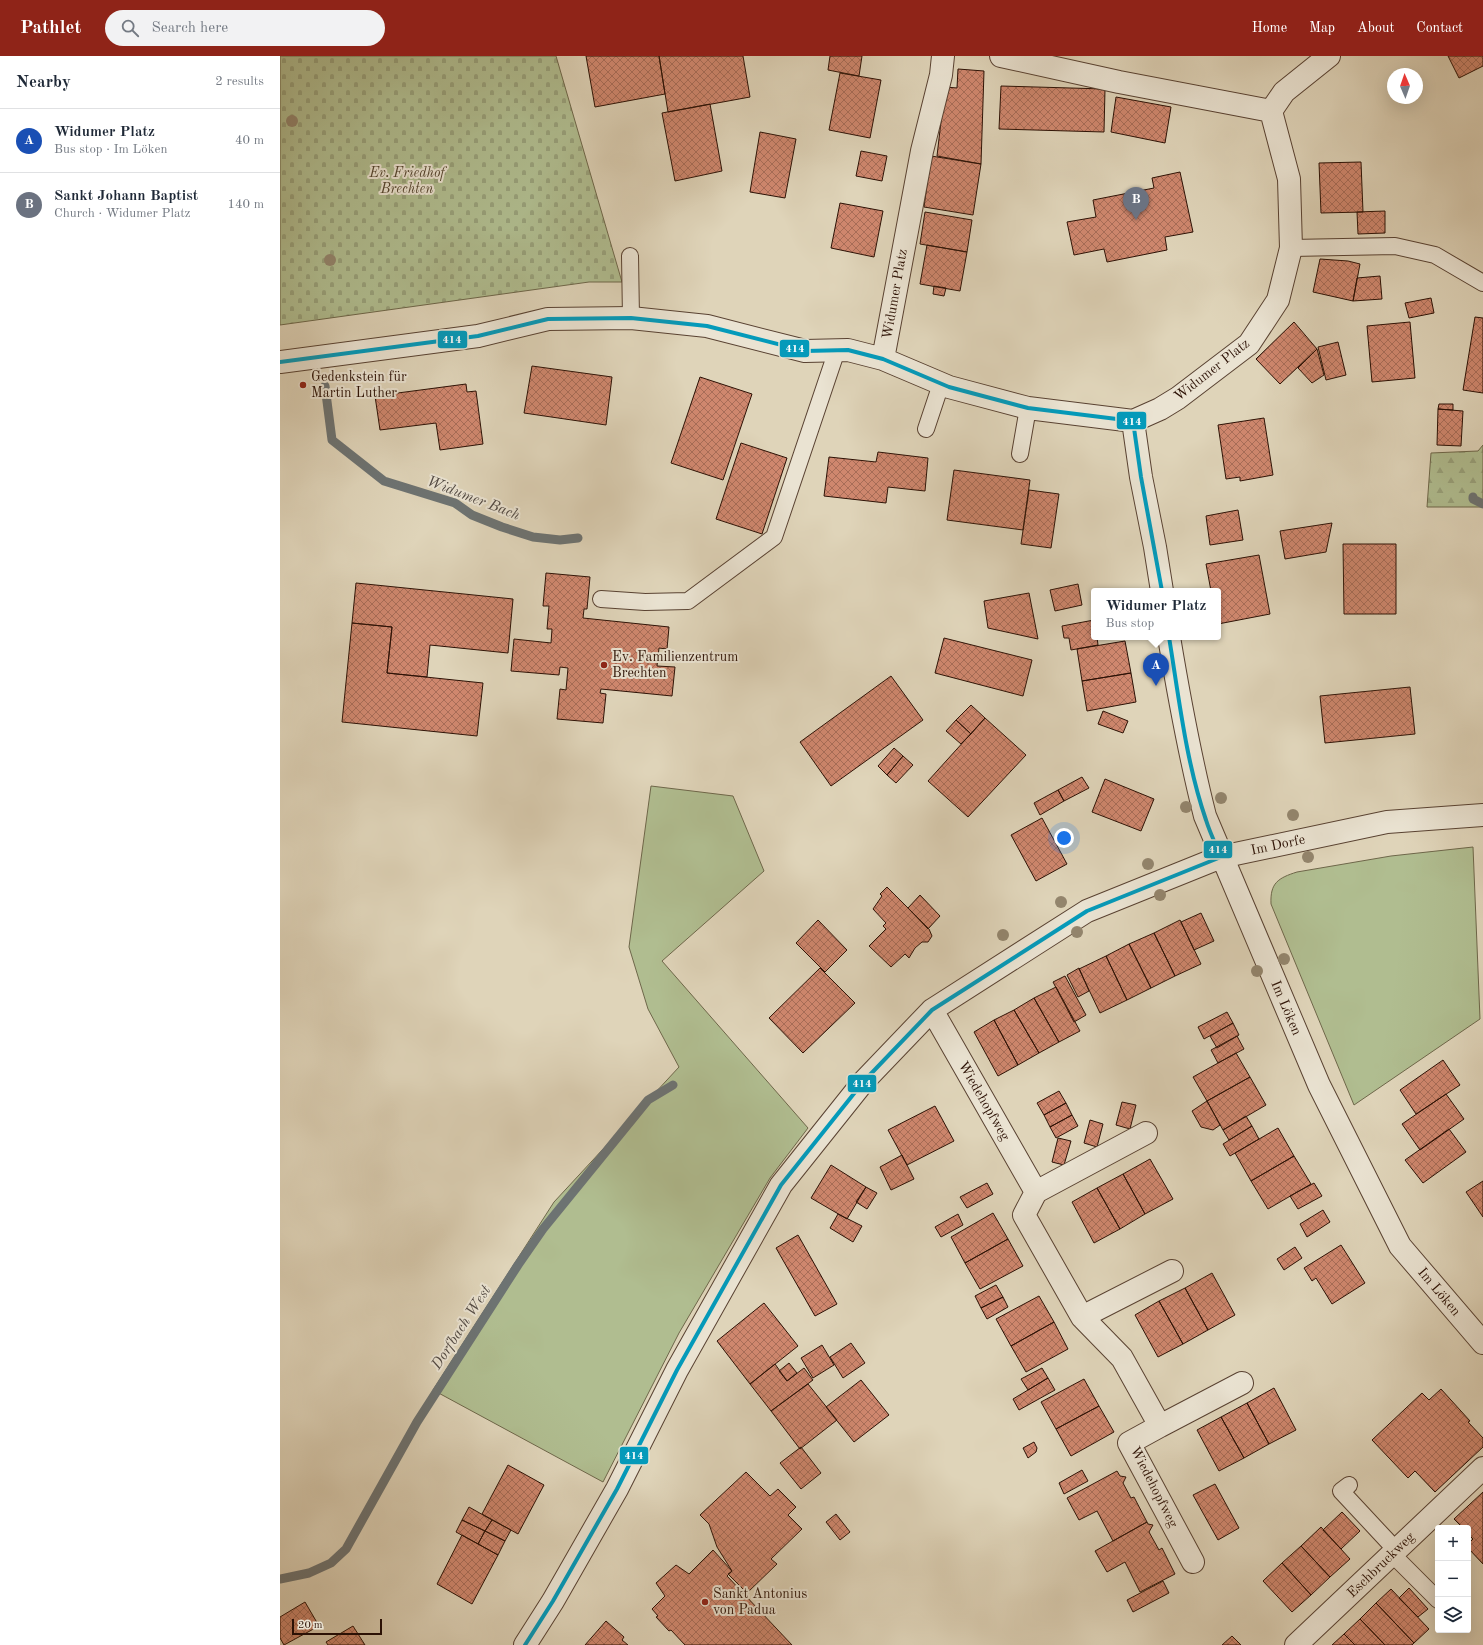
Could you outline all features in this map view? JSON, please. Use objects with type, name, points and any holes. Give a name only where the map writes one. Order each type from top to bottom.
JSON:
[{"type":"street","name":"Widumer Platz","points":[[943,56],[941,75],[922,151],[883,359],[941,384],[1028,408],[1133,421],[1160,409],[1178,398],[1250,344],[1278,300],[1291,248],[1288,179],[1271,111]]},
{"type":"street","points":[[1001,56],[1119,82],[1271,111],[1284,92],[1329,56]]},
{"type":"street","points":[[280,362],[478,336],[548,319],[631,318],[707,326],[804,351],[848,350],[883,359]]},
{"type":"street","points":[[1133,421],[1141,477],[1162,588]]},
{"type":"street","name":"Im Löken","points":[[1170,640],[1204,816],[1319,1085],[1400,1246],[1483,1343]]},
{"type":"street","name":"Im Dorfe","points":[[525,1645],[553,1601],[617,1489],[677,1370],[781,1185],[864,1081],[932,1010],[1087,911],[1221,857],[1387,822],[1483,815]]},
{"type":"street","name":"Wiedehopfweg","points":[[932,1010],[1036,1192]]},
{"type":"street","points":[[1146,1133],[1036,1192],[1024,1215],[1082,1318],[1122,1358],[1160,1426]]},
{"type":"street","points":[[1082,1318],[1172,1271]]},
{"type":"street","name":"Wiedehopfweg","points":[[1193,1562],[1129,1442],[1242,1383]]},
{"type":"street","name":"Eschbruckweg","points":[[1296,1645],[1483,1468]]},
{"type":"lane","points":[[1291,248],[1395,246],[1435,255],[1483,283]]},
{"type":"lane","points":[[630,256],[631,318]]},
{"type":"lane","points":[[601,599],[645,602],[688,601],[774,537],[837,350]]},
{"type":"lane","points":[[926,429],[941,384]]},
{"type":"lane","points":[[1020,454],[1028,408]]},
{"type":"lane","points":[[1348,1485],[1341,1491],[1435,1597]]},
{"type":"green space","name":"Ev. Friedhof Brechten","points":[[280,56],[556,56],[622,282],[589,282],[280,325]]},
{"type":"green space","points":[[1483,445],[1483,507],[1427,507],[1431,453],[1478,451]]},
{"type":"green space","points":[[651,786],[733,796],[764,871],[662,961],[808,1128],[770,1178],[679,1333],[603,1482],[433,1390],[554,1202],[679,1067],[648,1009],[629,947]]},
{"type":"green space","points":[[1473,847],[1480,1019],[1354,1105],[1271,904],[1274,886],[1280,879],[1297,872],[1391,856]]},
{"type":"building","points":[[586,56],[659,56],[665,94],[595,107]]},
{"type":"building","points":[[659,56],[743,56],[750,97],[668,112]]},
{"type":"building","points":[[830,56],[862,56],[859,76],[828,70]]},
{"type":"building","points":[[1448,56],[1483,56],[1483,66],[1459,78]]},
{"type":"building","points":[[958,69],[984,71],[981,164],[937,156],[945,87],[957,88]]},
{"type":"building","points":[[840,73],[881,80],[870,138],[829,130]]},
{"type":"building","points":[[1001,86],[1105,89],[1104,132],[999,129]]},
{"type":"building","points":[[1116,97],[1171,107],[1165,143],[1111,132]]},
{"type":"building","points":[[710,104],[722,171],[675,181],[662,113]]},
{"type":"building","points":[[760,132],[796,139],[785,198],[750,192]]},
{"type":"building","points":[[861,151],[887,156],[882,181],[856,176]]},
{"type":"building","points":[[931,156],[981,164],[973,215],[924,207]]},
{"type":"building","points":[[1361,162],[1363,212],[1321,213],[1319,163]]},
{"type":"building","points":[[1180,172],[1193,232],[1165,237],[1167,250],[1107,262],[1104,249],[1074,255],[1067,222],[1096,217],[1093,200],[1154,188],[1152,178]]},
{"type":"building","points":[[840,203],[883,211],[874,257],[831,248]]},
{"type":"building","points":[[1385,211],[1385,233],[1358,234],[1357,212]]},
{"type":"building","points":[[925,212],[972,220],[967,252],[920,244]]},
{"type":"building","points":[[927,245],[967,252],[960,291],[920,284]]},
{"type":"building","points":[[1320,259],[1348,261],[1360,264],[1353,301],[1313,292]]},
{"type":"building","points":[[1380,276],[1382,299],[1353,301],[1357,278]]},
{"type":"building","points":[[934,286],[946,288],[944,296],[933,294]]},
{"type":"building","points":[[1431,298],[1434,313],[1409,318],[1405,303]]},
{"type":"building","points":[[1475,317],[1483,318],[1483,393],[1463,390]]},
{"type":"building","points":[[1294,322],[1317,349],[1280,384],[1256,359]]},
{"type":"building","points":[[1410,322],[1415,378],[1372,382],[1367,326]]},
{"type":"building","points":[[1338,342],[1346,375],[1326,380],[1318,347]]},
{"type":"building","points":[[1317,349],[1324,375],[1312,383],[1298,368]]},
{"type":"building","points":[[532,366],[612,377],[606,425],[524,413]]},
{"type":"building","points":[[700,377],[752,394],[723,480],[671,463]]},
{"type":"building","points":[[466,384],[467,392],[476,391],[483,444],[440,450],[436,423],[380,430],[375,396]]},
{"type":"building","points":[[1439,404],[1453,404],[1453,410],[1438,409]]},
{"type":"building","points":[[1438,409],[1463,411],[1461,446],[1437,445]]},
{"type":"building","points":[[1264,418],[1273,475],[1240,481],[1240,477],[1226,479],[1218,425]]},
{"type":"building","points":[[741,443],[787,458],[762,534],[716,519]]},
{"type":"building","points":[[878,452],[928,458],[925,491],[888,487],[886,503],[824,496],[829,457],[876,462]]},
{"type":"building","points":[[954,470],[1030,480],[1023,530],[947,520]]},
{"type":"building","points":[[1029,490],[1059,494],[1051,548],[1021,544]]},
{"type":"building","points":[[1238,510],[1243,540],[1210,545],[1206,516]]},
{"type":"building","points":[[1332,523],[1326,552],[1285,559],[1280,531]]},
{"type":"building","points":[[1343,544],[1396,544],[1396,614],[1344,614]]},
{"type":"building","points":[[1259,555],[1270,614],[1221,623],[1221,588],[1210,588],[1206,564]]},
{"type":"building","points":[[546,573],[590,577],[587,609],[584,609],[583,618],[669,627],[667,649],[659,648],[657,666],[675,667],[672,696],[601,689],[600,693],[606,694],[603,723],[557,719],[560,689],[566,690],[568,668],[560,667],[559,675],[511,671],[514,639],[551,643],[552,629],[547,629],[549,606],[543,606]]},
{"type":"building","points":[[356,583],[513,599],[508,653],[430,645],[427,677],[387,673],[392,627],[352,623]]},
{"type":"building","points":[[1078,584],[1082,605],[1055,611],[1050,590]]},
{"type":"building","points":[[1029,593],[1038,639],[988,628],[984,601]]},
{"type":"building","points":[[1091,621],[1091,640],[1097,640],[1098,645],[1071,650],[1069,638],[1064,638],[1062,626]]},
{"type":"building","points":[[352,623],[392,627],[387,673],[483,683],[477,736],[342,722]]},
{"type":"building","points":[[944,638],[1032,660],[1023,696],[935,673]]},
{"type":"building","points":[[1125,641],[1131,673],[1082,681],[1077,649]]},
{"type":"building","points":[[1131,673],[1136,702],[1087,711],[1082,681]]},
{"type":"building","points":[[891,676],[923,720],[831,786],[800,742]]},
{"type":"building","points":[[1410,687],[1415,734],[1325,743],[1320,696]]},
{"type":"building","points":[[971,705],[985,718],[971,734],[956,720]]},
{"type":"building","points":[[1103,711],[1128,721],[1123,733],[1098,724]]},
{"type":"building","points":[[985,718],[1026,755],[968,817],[928,781]]},
{"type":"building","points":[[956,720],[971,734],[961,744],[946,731]]},
{"type":"building","points":[[894,748],[903,756],[887,775],[878,766]]},
{"type":"building","points":[[903,756],[913,765],[896,783],[887,775]]},
{"type":"building","points":[[1082,777],[1089,788],[1064,801],[1058,790]]},
{"type":"building","points":[[1105,779],[1154,799],[1141,831],[1092,812]]},
{"type":"building","points":[[1058,790],[1064,801],[1040,815],[1034,803]]},
{"type":"building","points":[[1042,818],[1067,864],[1036,881],[1011,835]]},
{"type":"building","points":[[887,887],[929,929],[932,936],[928,942],[922,942],[915,948],[909,958],[905,954],[891,967],[869,946],[886,929],[883,926],[886,923],[873,909],[882,896],[880,894]]},
{"type":"building","points":[[920,895],[940,916],[928,929],[908,908]]},
{"type":"building","points":[[1201,913],[1214,941],[1194,950],[1181,922]]},
{"type":"building","points":[[818,920],[847,950],[825,972],[796,943]]},
{"type":"building","points":[[1180,920],[1201,964],[1175,976],[1154,933]]},
{"type":"building","points":[[1154,933],[1175,976],[1151,988],[1129,944]]},
{"type":"building","points":[[1129,944],[1151,988],[1127,1000],[1106,956]]},
{"type":"building","points":[[1106,956],[1127,1000],[1100,1013],[1079,969]]},
{"type":"building","points":[[820,968],[855,1003],[803,1053],[769,1018]]},
{"type":"building","points":[[1079,968],[1089,991],[1078,997],[1067,975]]},
{"type":"building","points":[[1065,976],[1086,1015],[1074,1022],[1053,982]]},
{"type":"building","points":[[1056,987],[1080,1031],[1059,1042],[1034,998]]},
{"type":"building","points":[[1034,998],[1059,1042],[1039,1053],[1014,1010]]},
{"type":"building","points":[[1014,1010],[1039,1053],[1018,1065],[994,1020]]},
{"type":"building","points":[[1227,1012],[1233,1023],[1204,1039],[1198,1027]]},
{"type":"building","points":[[994,1020],[1018,1065],[998,1076],[974,1032]]},
{"type":"building","points":[[1233,1023],[1239,1035],[1217,1048],[1210,1036]]},
{"type":"building","points":[[1237,1036],[1244,1049],[1218,1063],[1211,1050]]},
{"type":"building","points":[[1236,1053],[1250,1077],[1207,1101],[1193,1077]]},
{"type":"building","points":[[1443,1060],[1460,1085],[1416,1114],[1400,1090]]},
{"type":"building","points":[[1250,1077],[1266,1105],[1223,1130],[1207,1101]]},
{"type":"building","points":[[1059,1091],[1066,1103],[1044,1115],[1037,1103]]},
{"type":"building","points":[[1446,1094],[1464,1119],[1420,1150],[1402,1124]]},
{"type":"building","points":[[1207,1101],[1220,1125],[1213,1130],[1201,1127],[1192,1111]]},
{"type":"building","points":[[1122,1102],[1136,1105],[1130,1129],[1116,1125]]},
{"type":"building","points":[[1066,1103],[1072,1115],[1050,1127],[1044,1115]]},
{"type":"building","points":[[935,1106],[954,1141],[907,1165],[888,1130]]},
{"type":"building","points":[[1072,1115],[1078,1126],[1056,1138],[1050,1127]]},
{"type":"building","points":[[1246,1116],[1252,1126],[1229,1140],[1223,1130]]},
{"type":"building","points":[[1090,1120],[1103,1124],[1097,1147],[1084,1143]]},
{"type":"building","points":[[1252,1126],[1259,1139],[1230,1156],[1223,1144]]},
{"type":"building","points":[[1278,1128],[1294,1156],[1251,1181],[1235,1153]]},
{"type":"building","points":[[1449,1129],[1466,1152],[1423,1183],[1405,1160]]},
{"type":"building","points":[[1058,1138],[1071,1141],[1064,1165],[1052,1162]]},
{"type":"building","points":[[902,1155],[914,1179],[891,1190],[880,1167]]},
{"type":"building","points":[[1294,1156],[1311,1184],[1268,1209],[1251,1181]]},
{"type":"building","points":[[1150,1159],[1173,1199],[1145,1214],[1123,1174]]},
{"type":"building","points":[[831,1165],[866,1187],[847,1219],[811,1198]]},
{"type":"building","points":[[1123,1174],[1145,1214],[1120,1229],[1097,1188]]},
{"type":"building","points":[[1483,1181],[1483,1217],[1466,1192]]},
{"type":"building","points":[[987,1183],[993,1194],[967,1208],[960,1197]]},
{"type":"building","points":[[1314,1183],[1322,1196],[1298,1209],[1290,1196]]},
{"type":"building","points":[[866,1187],[877,1193],[867,1209],[856,1202]]},
{"type":"building","points":[[1097,1188],[1120,1229],[1094,1243],[1072,1202]]},
{"type":"building","points":[[1323,1210],[1330,1222],[1307,1237],[1300,1224]]},
{"type":"building","points":[[993,1213],[1008,1239],[965,1263],[951,1237]]},
{"type":"building","points":[[838,1214],[862,1226],[853,1242],[830,1228]]},
{"type":"building","points":[[958,1214],[963,1225],[941,1237],[935,1227]]},
{"type":"building","points":[[798,1235],[837,1304],[815,1316],[776,1248]]},
{"type":"building","points":[[1008,1239],[1023,1266],[980,1289],[965,1263]]},
{"type":"building","points":[[1341,1245],[1365,1283],[1332,1304],[1316,1278],[1312,1281],[1304,1268]]},
{"type":"building","points":[[1295,1247],[1302,1258],[1284,1270],[1277,1259]]},
{"type":"building","points":[[1212,1273],[1235,1315],[1208,1330],[1185,1288]]},
{"type":"building","points":[[996,1285],[1003,1297],[981,1308],[975,1296]]},
{"type":"building","points":[[1185,1288],[1208,1330],[1183,1344],[1159,1301]]},
{"type":"building","points":[[1039,1296],[1054,1322],[1011,1346],[996,1319]]},
{"type":"building","points":[[1003,1297],[1008,1307],[987,1319],[981,1308]]},
{"type":"building","points":[[1159,1301],[1183,1344],[1158,1357],[1135,1315]]},
{"type":"building","points":[[764,1303],[798,1346],[750,1384],[717,1341]]},
{"type":"building","points":[[1054,1322],[1068,1349],[1026,1372],[1011,1346]]},
{"type":"building","points":[[851,1343],[865,1363],[843,1378],[830,1357]]},
{"type":"building","points":[[822,1345],[834,1365],[813,1378],[801,1358]]},
{"type":"building","points":[[789,1363],[797,1373],[787,1381],[779,1371]]},
{"type":"building","points":[[775,1364],[787,1381],[804,1368],[813,1380],[771,1411],[750,1384]]},
{"type":"building","points":[[1042,1368],[1048,1378],[1028,1390],[1021,1379]]},
{"type":"building","points":[[1048,1378],[1055,1390],[1019,1410],[1013,1399]]},
{"type":"building","points":[[1084,1379],[1099,1406],[1056,1429],[1041,1402]]},
{"type":"building","points":[[861,1380],[889,1415],[854,1442],[826,1407]]},
{"type":"building","points":[[808,1384],[837,1420],[800,1449],[771,1411]]},
{"type":"building","points":[[1274,1388],[1296,1430],[1269,1444],[1247,1403]]},
{"type":"building","points":[[1441,1389],[1483,1438],[1483,1447],[1435,1492],[1415,1471],[1408,1478],[1372,1440],[1422,1393],[1429,1400]]},
{"type":"building","points":[[1247,1403],[1269,1444],[1244,1458],[1221,1417]]},
{"type":"building","points":[[1099,1406],[1114,1432],[1071,1456],[1056,1429]]},
{"type":"building","points":[[1221,1417],[1244,1458],[1219,1471],[1197,1430]]},
{"type":"building","points":[[1034,1442],[1037,1448],[1036,1452],[1028,1458],[1023,1448]]},
{"type":"building","points":[[801,1447],[821,1473],[801,1489],[780,1463]]},
{"type":"building","points":[[508,1465],[544,1485],[518,1534],[482,1514]]},
{"type":"building","points":[[1082,1470],[1088,1481],[1064,1494],[1059,1483]]},
{"type":"building","points":[[1117,1471],[1120,1476],[1126,1477],[1123,1483],[1131,1498],[1134,1497],[1147,1522],[1113,1541],[1097,1511],[1079,1520],[1067,1498]]},
{"type":"building","points":[[746,1472],[770,1496],[778,1489],[796,1507],[788,1515],[802,1529],[771,1559],[777,1564],[747,1593],[728,1574],[732,1571],[717,1547],[709,1524],[700,1515]]},
{"type":"building","points":[[1215,1484],[1239,1528],[1218,1540],[1193,1495]]},
{"type":"building","points":[[1483,1492],[1483,1564],[1471,1551],[1471,1541],[1473,1539],[1471,1537],[1471,1525],[1460,1525],[1454,1519]]},
{"type":"building","points":[[469,1507],[492,1520],[485,1531],[462,1520]]},
{"type":"building","points":[[1342,1512],[1360,1531],[1341,1549],[1323,1530]]},
{"type":"building","points":[[836,1514],[850,1532],[840,1540],[826,1522]]},
{"type":"building","points":[[462,1520],[485,1531],[478,1544],[456,1532]]},
{"type":"building","points":[[492,1520],[511,1530],[505,1541],[485,1531]]},
{"type":"building","points":[[1147,1522],[1148,1524],[1153,1525],[1149,1532],[1159,1550],[1162,1548],[1175,1574],[1140,1592],[1125,1562],[1107,1572],[1095,1551]]},
{"type":"building","points":[[1321,1527],[1350,1559],[1330,1577],[1301,1546]]},
{"type":"building","points":[[485,1531],[505,1541],[498,1555],[478,1544]]},
{"type":"building","points":[[462,1535],[498,1555],[472,1604],[437,1584]]},
{"type":"building","points":[[1301,1546],[1330,1577],[1311,1595],[1282,1563]]},
{"type":"building","name":"Sankt Antonius von Padua","points":[[713,1550],[732,1571],[727,1576],[792,1645],[685,1645],[656,1617],[658,1616],[652,1609],[665,1596],[656,1583],[676,1565],[689,1574]]},
{"type":"building","points":[[1282,1563],[1311,1595],[1292,1612],[1263,1581]]},
{"type":"building","points":[[1163,1581],[1169,1593],[1133,1612],[1127,1600]]},
{"type":"building","points":[[1409,1588],[1428,1609],[1418,1617],[1399,1598]]},
{"type":"building","points":[[1391,1589],[1429,1629],[1414,1643],[1376,1603]]},
{"type":"building","points":[[305,1602],[319,1626],[284,1645],[280,1638],[280,1617]]},
{"type":"building","points":[[1376,1603],[1414,1643],[1412,1645],[1385,1645],[1360,1619]]},
{"type":"building","points":[[1360,1619],[1385,1645],[1355,1645],[1344,1634]]},
{"type":"building","points":[[606,1621],[624,1637],[622,1640],[628,1645],[585,1645]]},
{"type":"building","points":[[353,1626],[365,1645],[328,1645],[326,1642]]},
{"type":"building","points":[[1344,1634],[1355,1645],[1332,1645]]},
{"type":"building","points":[[1232,1636],[1241,1645],[1222,1645]]},
{"type":"waterway","name":"Widumer Bach","points":[[325,386],[332,440],[384,481],[455,503],[472,515],[533,537],[560,540],[578,538]]},
{"type":"waterway","points":[[1473,497],[1473,499],[1483,504]]},
{"type":"waterway","name":"Dorfbach West","points":[[280,1579],[309,1573],[331,1563],[346,1549],[417,1422],[518,1265],[543,1229],[648,1100],[673,1085]]},
{"type":"transit line","name":"414","points":[[280,362],[478,336],[548,319],[631,318],[707,326],[805,351],[848,350],[883,359],[949,387],[1028,408],[1133,421],[1141,477],[1161,588]]},
{"type":"transit line","name":"414","points":[[525,1645],[553,1601],[617,1489],[677,1370],[781,1185],[864,1081],[932,1010],[1087,911],[1221,857],[1211,834],[1193,776],[1169,640]]},
{"type":"place","name":"Sankt Johann Baptist","points":[[1136,220]]},
{"type":"place","name":"Gedenkstein für Martin Luther","points":[[303,385]]},
{"type":"place","name":"Ev. Familienzentrum Brechten","points":[[604,665]]},
{"type":"place","name":"Widumer Platz","points":[[1156,686]]},
{"type":"place","name":"Sankt Antonius von Padua","points":[[705,1602]]}]
